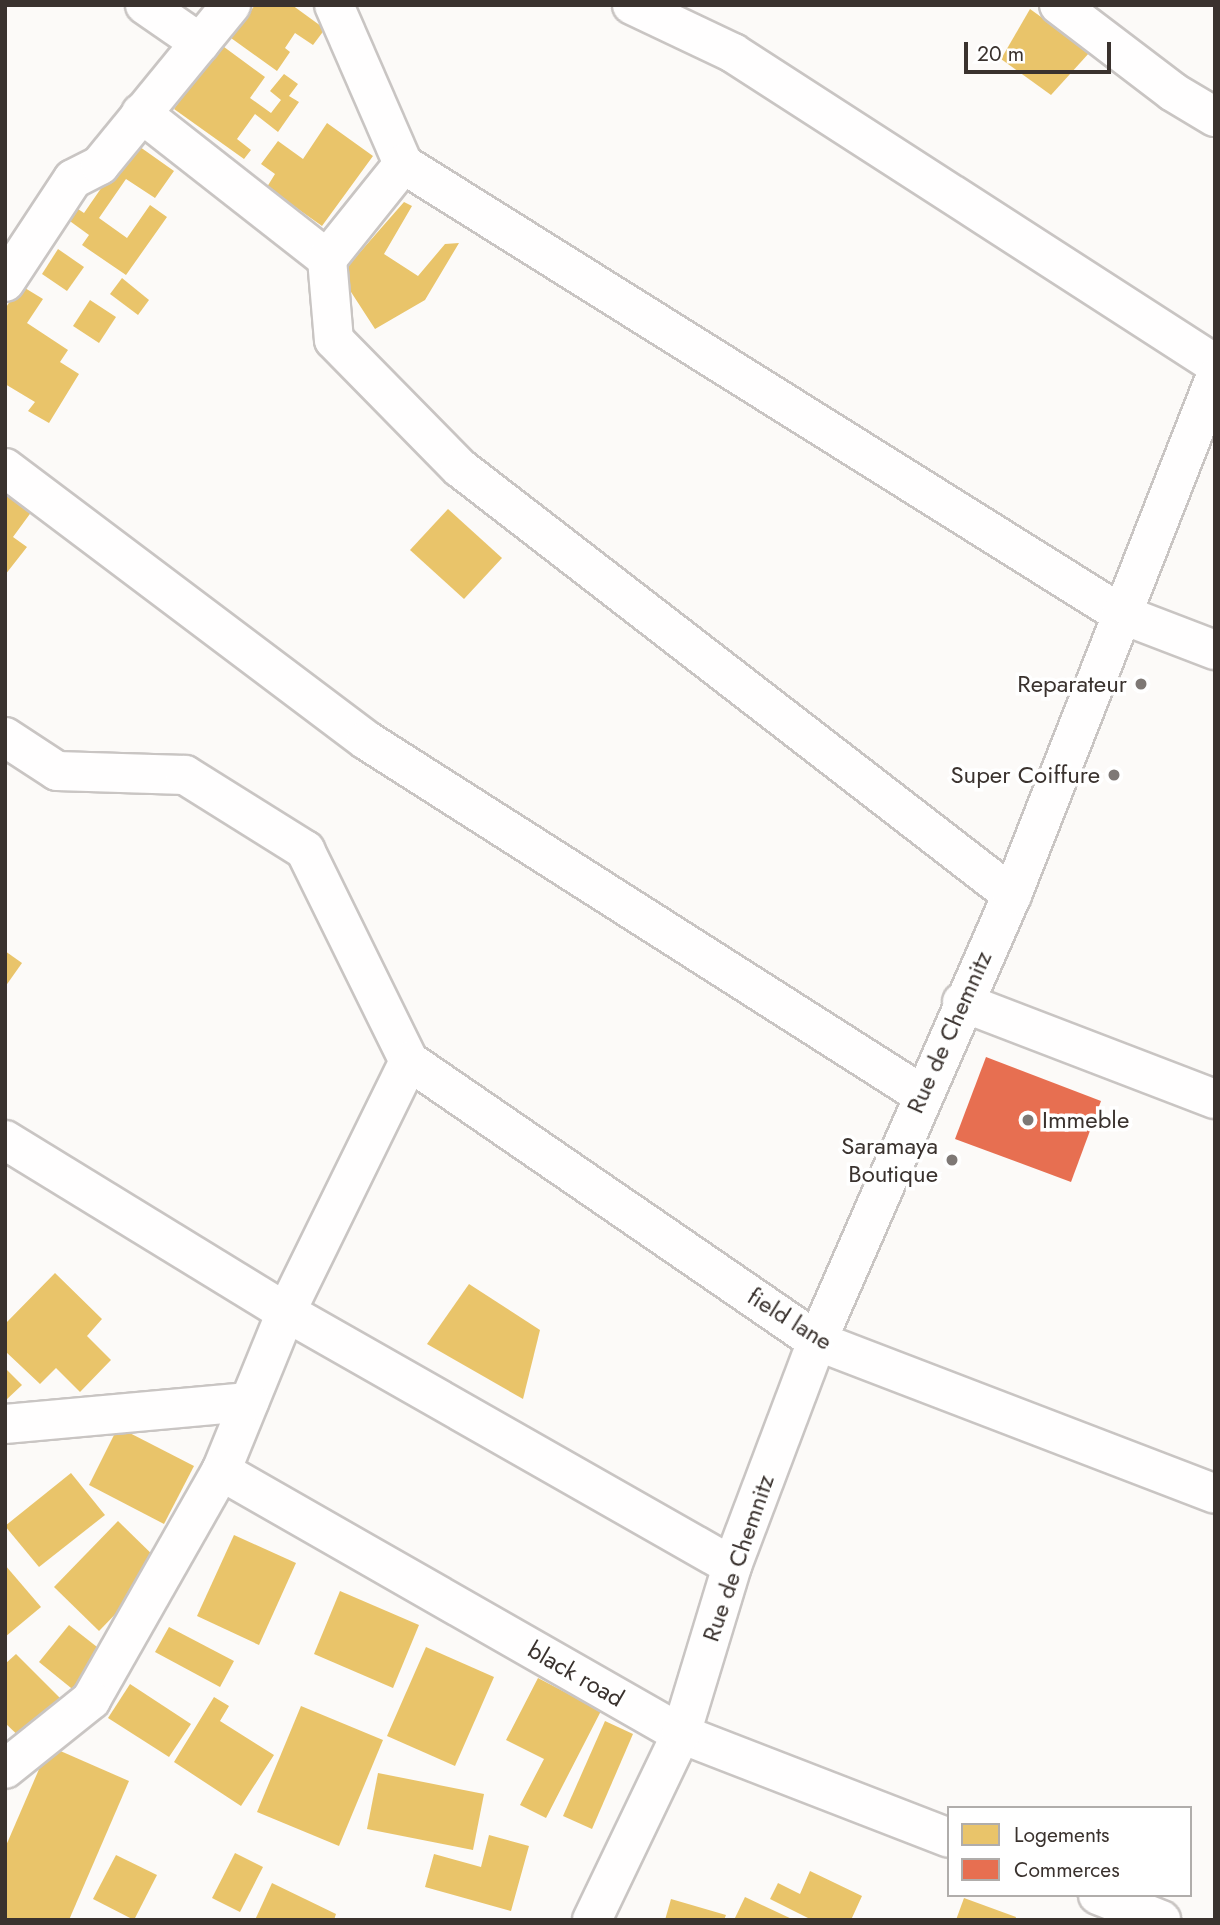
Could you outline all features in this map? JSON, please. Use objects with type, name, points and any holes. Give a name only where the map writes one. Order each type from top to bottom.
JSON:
[{"type":"street","points":[[145,5],[200,43]]},
{"type":"street","points":[[5,282],[73,179],[100,165],[231,5]]},
{"type":"street","points":[[334,5],[403,164],[1122,614],[1215,650]]},
{"type":"street","points":[[632,5],[733,53],[1215,364]]},
{"type":"street","points":[[1059,5],[1173,92],[1215,117]]},
{"type":"street","points":[[141,113],[327,259]]},
{"type":"street","points":[[403,164],[327,259],[334,340],[460,468],[1012,895]]},
{"type":"street","name":"Rue de Chemnitz","points":[[592,1920],[681,1734],[732,1566],[817,1341],[921,1094],[1012,895],[1215,378]]},
{"type":"street","points":[[5,468],[366,740],[921,1094]]},
{"type":"street","points":[[5,737],[57,771],[185,775],[305,850],[409,1061],[286,1312],[221,1471],[91,1700],[5,1769]]},
{"type":"street","points":[[962,1002],[1215,1099]]},
{"type":"street","name":"field lane","points":[[409,1061],[817,1341],[1215,1494]]},
{"type":"street","points":[[5,1140],[286,1312],[732,1566]]},
{"type":"street","points":[[5,1424],[249,1402]]},
{"type":"street","name":"black road","points":[[221,1471],[681,1734],[947,1837]]},
{"type":"street","points":[[1103,1897],[1161,1920]]},
{"type":"building: Logements","points":[[255,5],[292,5],[325,29],[313,45],[295,33],[285,48],[290,52],[277,71],[231,38]]},
{"type":"building: Logements","points":[[1030,9],[1090,52],[1051,95],[1001,59]]},
{"type":"building: Logements","points":[[220,44],[265,77],[250,98],[271,113],[281,100],[270,91],[284,74],[298,84],[289,96],[299,102],[278,132],[255,114],[237,139],[251,150],[244,159],[174,109]]},
{"type":"building: Logements","points":[[327,123],[373,156],[322,226],[267,187],[275,174],[261,164],[278,141],[303,159]]},
{"type":"building: Logements","points":[[133,142],[174,171],[155,198],[126,179],[99,218],[127,238],[150,205],[167,217],[126,275],[82,245],[89,235],[67,219],[75,207],[84,213]]},
{"type":"building: Logements","points":[[404,202],[412,206],[384,254],[418,276],[445,244],[459,243],[425,300],[375,329],[340,275]]},
{"type":"building: Logements","points":[[58,249],[84,267],[67,291],[42,274]]},
{"type":"building: Logements","points":[[122,278],[149,300],[138,315],[110,294]]},
{"type":"building: Logements","points":[[20,285],[43,299],[27,323],[68,350],[60,362],[79,374],[49,423],[28,411],[35,402],[5,384],[5,309]]},
{"type":"building: Logements","points":[[90,300],[116,317],[99,343],[73,326]]},
{"type":"building: Logements","points":[[5,487],[35,507],[13,537],[27,547],[5,575]]},
{"type":"building: Logements","points":[[448,509],[502,558],[464,599],[410,550]]},
{"type":"building: Logements","points":[[5,951],[22,963],[5,987]]},
{"type":"building: Logements","points":[[55,1273],[102,1319],[87,1336],[111,1360],[80,1392],[56,1368],[40,1384],[5,1351],[5,1324]]},
{"type":"building: Logements","points":[[469,1284],[540,1330],[523,1399],[427,1344]]},
{"type":"building: Logements","points":[[5,1368],[22,1385],[5,1401]]},
{"type":"building: Logements","points":[[118,1427],[194,1466],[164,1524],[89,1485]]},
{"type":"building: Logements","points":[[71,1473],[105,1515],[39,1567],[5,1526]]},
{"type":"building: Logements","points":[[118,1521],[163,1565],[99,1631],[54,1587]]},
{"type":"building: Logements","points":[[234,1535],[296,1563],[259,1645],[197,1616]]},
{"type":"building: Logements","points":[[5,1565],[41,1607],[5,1637]]},
{"type":"building: Logements","points":[[340,1591],[419,1625],[393,1688],[314,1654]]},
{"type":"building: Logements","points":[[69,1625],[106,1654],[76,1692],[39,1662]]},
{"type":"building: Logements","points":[[169,1627],[234,1661],[220,1687],[155,1652]]},
{"type":"building: Logements","points":[[426,1647],[494,1677],[455,1766],[387,1736]]},
{"type":"building: Logements","points":[[16,1654],[64,1702],[25,1742],[5,1723],[5,1664]]},
{"type":"building: Logements","points":[[538,1678],[601,1711],[546,1818],[520,1805],[544,1759],[506,1740]]},
{"type":"building: Logements","points":[[130,1684],[191,1724],[169,1757],[108,1718]]},
{"type":"building: Logements","points":[[214,1697],[229,1706],[220,1721],[274,1755],[241,1806],[174,1762]]},
{"type":"building: Logements","points":[[301,1706],[383,1740],[339,1846],[257,1812]]},
{"type":"building: Logements","points":[[605,1721],[633,1734],[592,1829],[563,1816]]},
{"type":"building: Logements","points":[[49,1746],[129,1781],[69,1920],[5,1920],[5,1848]]},
{"type":"building: Logements","points":[[378,1773],[484,1794],[473,1850],[367,1829]]},
{"type":"building: Logements","points":[[489,1835],[529,1846],[511,1911],[425,1887],[434,1854],[481,1867]]},
{"type":"building: Logements","points":[[235,1853],[263,1867],[240,1912],[212,1898]]},
{"type":"building: Logements","points":[[116,1855],[157,1875],[134,1920],[93,1899]]},
{"type":"building: Logements","points":[[810,1871],[862,1896],[851,1920],[812,1920],[770,1899],[778,1883],[800,1894]]},
{"type":"building: Logements","points":[[272,1883],[336,1914],[334,1920],[255,1920]]},
{"type":"building: Logements","points":[[745,1897],[794,1920],[734,1920]]},
{"type":"building: Logements","points":[[964,1898],[1016,1917],[1015,1920],[956,1920]]},
{"type":"building: Logements","points":[[671,1899],[726,1915],[724,1920],[665,1920]]},
{"type":"building: Commerces","name":"Immeble","points":[[986,1057],[1101,1101],[1071,1182],[955,1139]]},
{"type":"place","name":"Reparateur","points":[[1141,684]]},
{"type":"place","name":"Super Coiffure","points":[[1114,775]]},
{"type":"place","name":"Immeble","points":[[1028,1120]]},
{"type":"place","name":"Saramaya Boutique","points":[[952,1160]]}]
